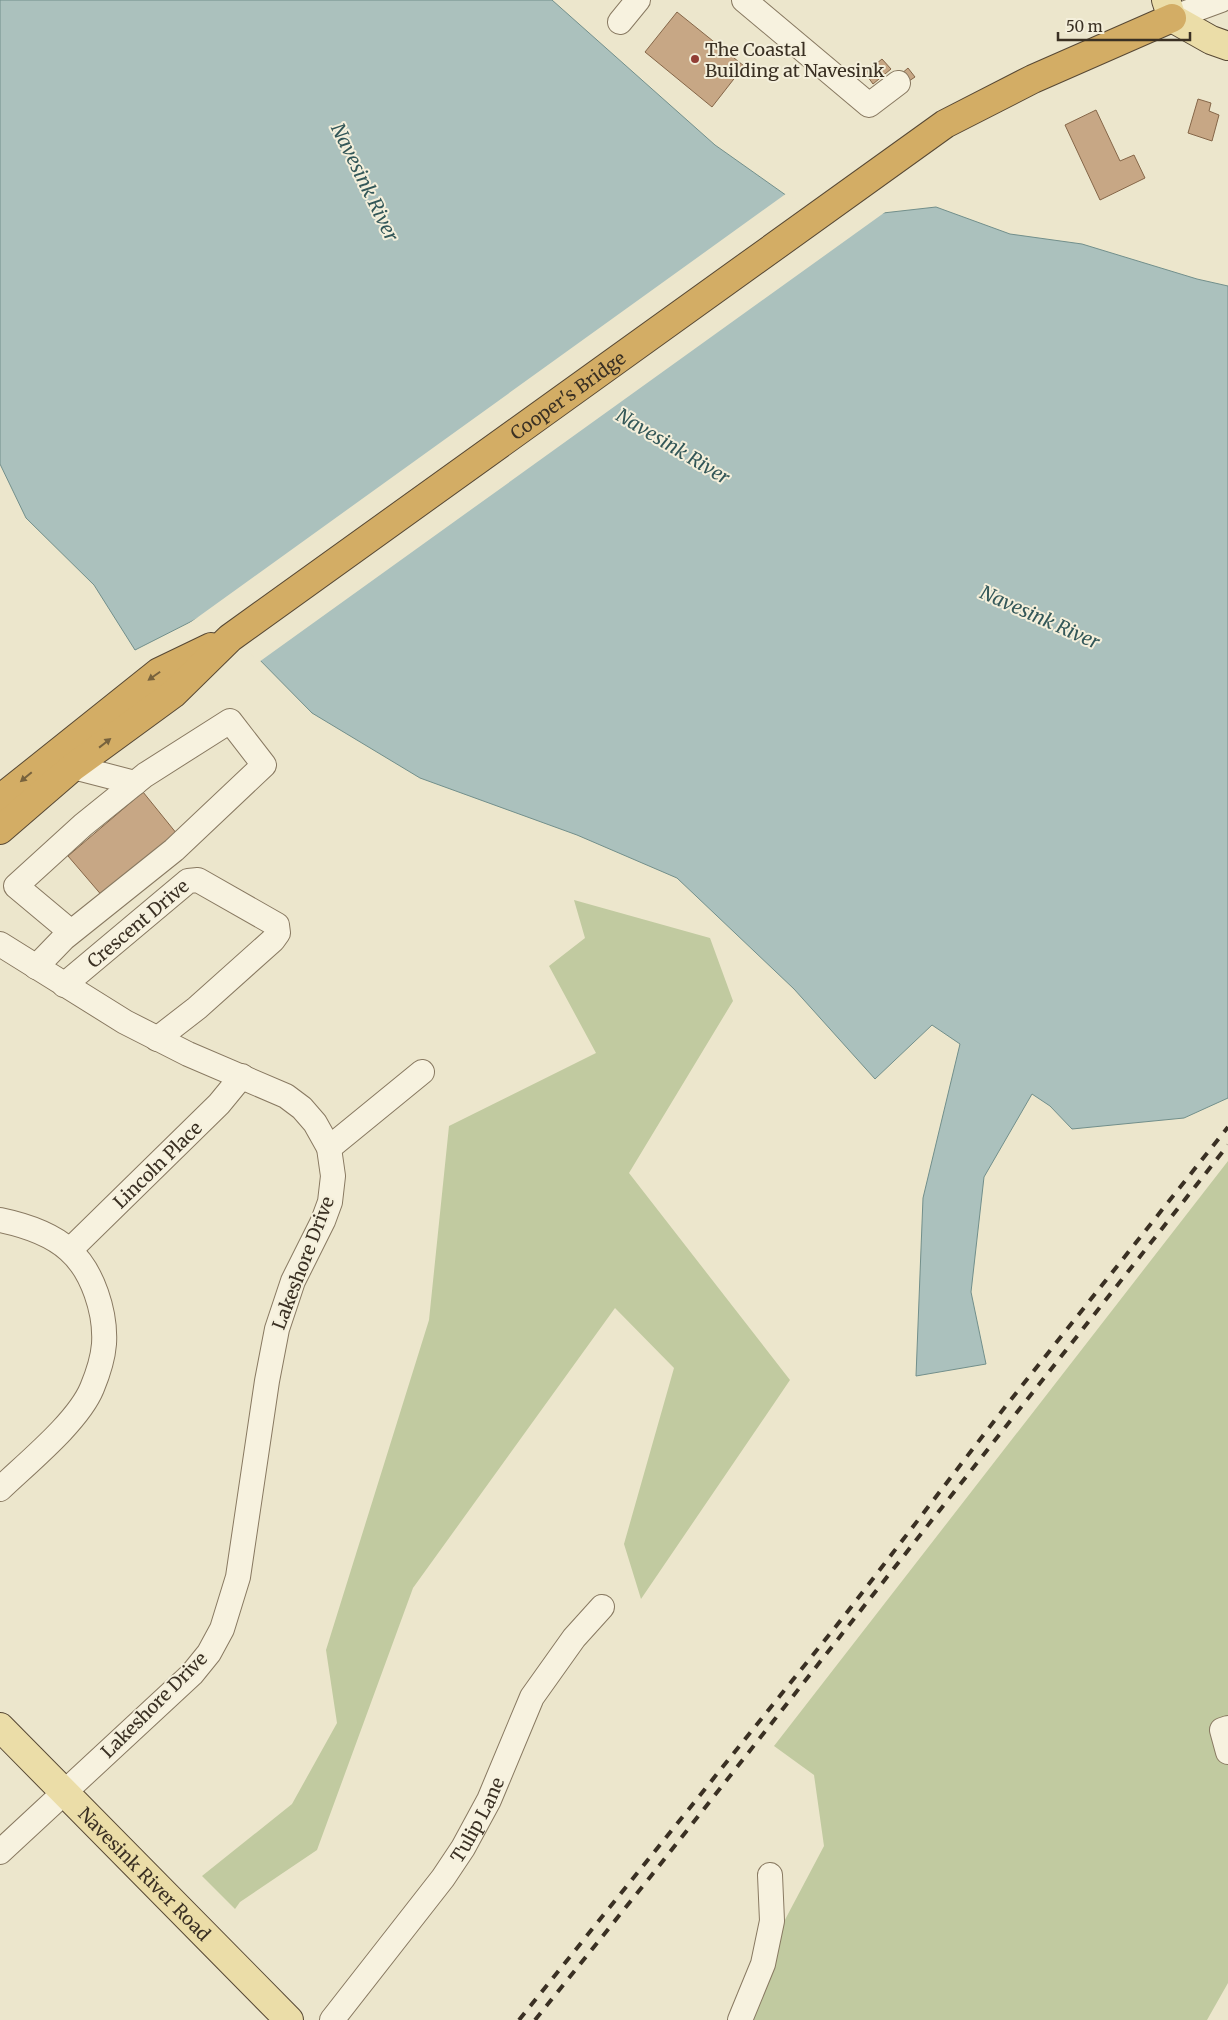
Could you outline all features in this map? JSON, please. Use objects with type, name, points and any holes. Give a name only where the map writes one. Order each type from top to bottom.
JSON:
[{"type":"highway","name":"Cooper's Bridge","points":[[230,638],[945,124],[1169,9]]},
{"type":"highway","points":[[0,799],[159,672],[230,638]]},
{"type":"highway","points":[[0,830],[73,767],[173,694],[230,638]]},
{"type":"main road","points":[[1169,9],[1211,40],[1228,46]]},
{"type":"main road","name":"Navesink River Road","points":[[0,1727],[289,2020]]},
{"type":"street","points":[[620,22],[638,0]]},
{"type":"street","points":[[744,0],[869,105],[898,83]]},
{"type":"street","points":[[1169,9],[1221,0]]},
{"type":"street","points":[[36,967],[71,932],[174,850],[264,765],[230,721],[135,783],[83,826],[16,886],[71,932]]},
{"type":"street","points":[[73,767],[135,783]]},
{"type":"street","name":"Crescent Drive","points":[[64,985],[188,881],[198,880],[278,925],[278,933],[273,940],[197,1008],[157,1039]]},
{"type":"street","name":"Lakeshore Drive","points":[[0,944],[64,985],[157,1039],[286,1096],[302,1108],[315,1123],[329,1148],[333,1176],[330,1202],[323,1221],[293,1282],[277,1329],[267,1381],[238,1577],[222,1629],[209,1653],[192,1674],[0,1852]]},
{"type":"street","points":[[329,1148],[422,1072]]},
{"type":"street","name":"Lincoln Place","points":[[70,1250],[218,1104],[242,1076]]},
{"type":"street","points":[[0,1220],[23,1225],[51,1237],[70,1250],[85,1271],[101,1309],[104,1345],[92,1389],[71,1419],[0,1489]]},
{"type":"street","name":"Tulip Lane","points":[[332,2020],[463,1848],[489,1800],[532,1697],[574,1638],[602,1608]]},
{"type":"street","points":[[1228,1728],[1222,1730],[1228,1752]]},
{"type":"street","points":[[740,2020],[763,1964],[772,1921],[770,1874]]},
{"type":"green space","points":[[574,900],[710,938],[733,1001],[629,1173],[790,1380],[641,1599],[624,1544],[674,1368],[615,1308],[413,1588],[317,1850],[240,1902],[235,1909],[202,1876],[292,1804],[337,1723],[326,1650],[429,1320],[449,1126],[596,1053],[549,966],[585,938]]},
{"type":"green space","points":[[1228,1161],[1228,1983],[1207,2020],[732,2020],[824,1846],[814,1775],[774,1746]]},
{"type":"water","name":"Navesink River","points":[[0,0],[552,0],[715,145],[821,220],[936,207],[1010,234],[1082,244],[1197,279],[1228,286],[1228,1098],[1184,1118],[1072,1129],[1050,1106],[1032,1094],[984,1177],[971,1292],[986,1364],[916,1376],[923,1198],[960,1044],[932,1025],[875,1079],[794,989],[677,878],[577,835],[420,778],[312,713],[250,650],[202,616],[135,650],[94,585],[26,518],[0,464]]},
{"type":"pier","points":[[787,193],[822,218],[888,210],[259,662],[202,619],[180,630]]},
{"type":"building","name":"The Coastal Building at Navesink","points":[[677,12],[744,66],[712,107],[645,52]]},
{"type":"building","points":[[882,59],[891,69],[873,84],[865,73]]},
{"type":"building","points":[[908,68],[915,77],[906,83],[900,75]]},
{"type":"building","points":[[1198,99],[1211,103],[1209,111],[1219,115],[1212,141],[1188,133]]},
{"type":"building","points":[[1096,110],[1120,161],[1134,155],[1145,178],[1100,200],[1065,125]]},
{"type":"building","points":[[143,792],[177,834],[104,898],[68,856]]},
{"type":"railway","points":[[519,2020],[845,1615],[1005,1407],[1228,1127]]},
{"type":"railway","points":[[535,2020],[651,1876],[1228,1145]]},
{"type":"place","name":"The Coastal Building at Navesink","points":[[695,59]]}]
